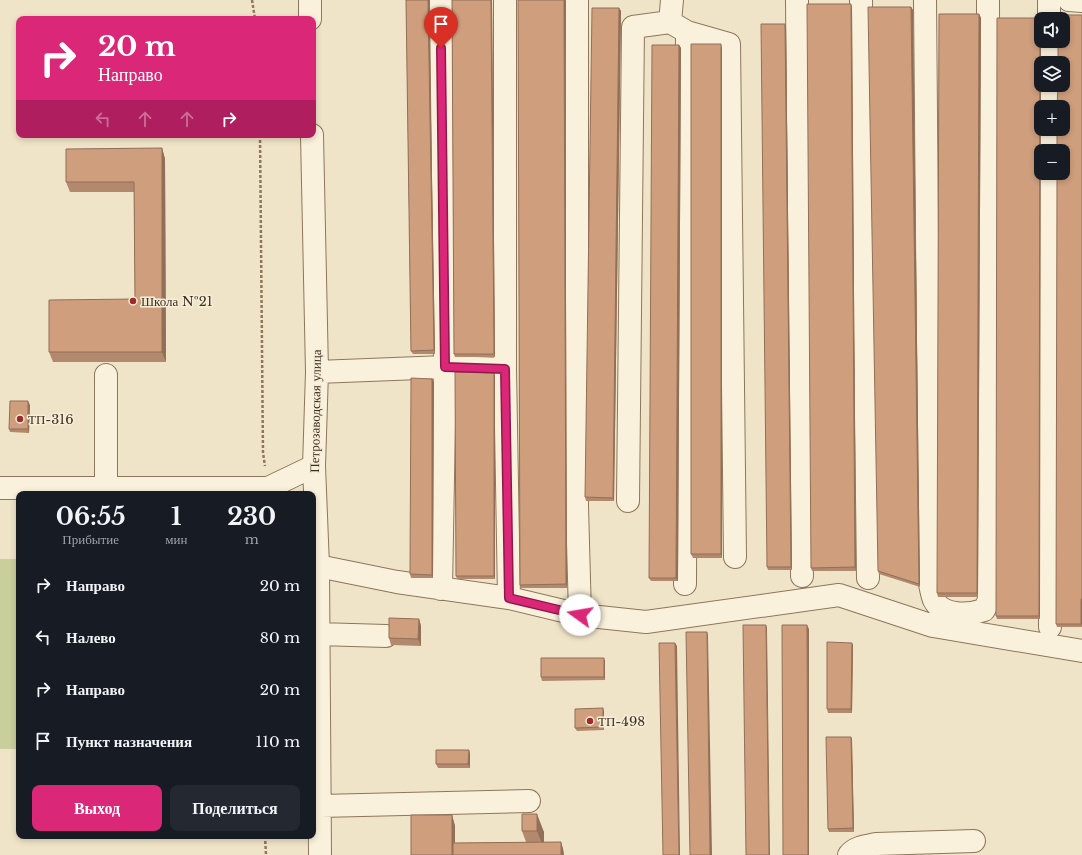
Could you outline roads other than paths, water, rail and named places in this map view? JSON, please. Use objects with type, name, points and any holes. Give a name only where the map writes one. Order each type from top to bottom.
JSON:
[{"type":"street","points":[[310,0],[310,16]]},
{"type":"street","points":[[441,0],[445,367],[441,589]]},
{"type":"street","points":[[505,0],[505,369],[509,598]]},
{"type":"street","points":[[577,0],[577,506],[580,615]]},
{"type":"street","points":[[672,0],[679,27],[685,584]]},
{"type":"street","points":[[797,0],[802,576]]},
{"type":"street","points":[[861,0],[868,578]]},
{"type":"street","points":[[925,0],[930,584],[934,600],[945,610],[972,614],[984,610],[989,600],[988,0]]},
{"type":"street","points":[[1049,0],[1049,12]]},
{"type":"street","points":[[1069,0],[1082,1]]},
{"type":"street","points":[[628,501],[633,26],[679,27],[729,44],[735,557]]},
{"type":"street","name":"Петрозаводская улица","points":[[312,138],[317,372],[314,491]]},
{"type":"street","points":[[1049,180],[1050,627]]},
{"type":"street","points":[[317,372],[445,367],[505,369]]},
{"type":"street","points":[[106,375],[106,488]]},
{"type":"street","points":[[0,488],[271,491],[314,466]]},
{"type":"street","name":"Петрозаводская улица","points":[[316,543],[318,566],[320,855]]},
{"type":"street","points":[[318,566],[441,589],[509,598],[580,615],[646,622],[839,594],[933,626],[1082,651]]},
{"type":"street","points":[[318,634],[386,636]]},
{"type":"street","points":[[320,806],[529,801]]},
{"type":"street","points":[[849,855],[851,852],[863,846],[876,844],[974,841]]},
{"type":"place","name":"Школа №21","points":[[133,301]]},
{"type":"place","name":"ТП-316","points":[[20,419]]},
{"type":"place","name":"ТП-498","points":[[590,721]]}]
